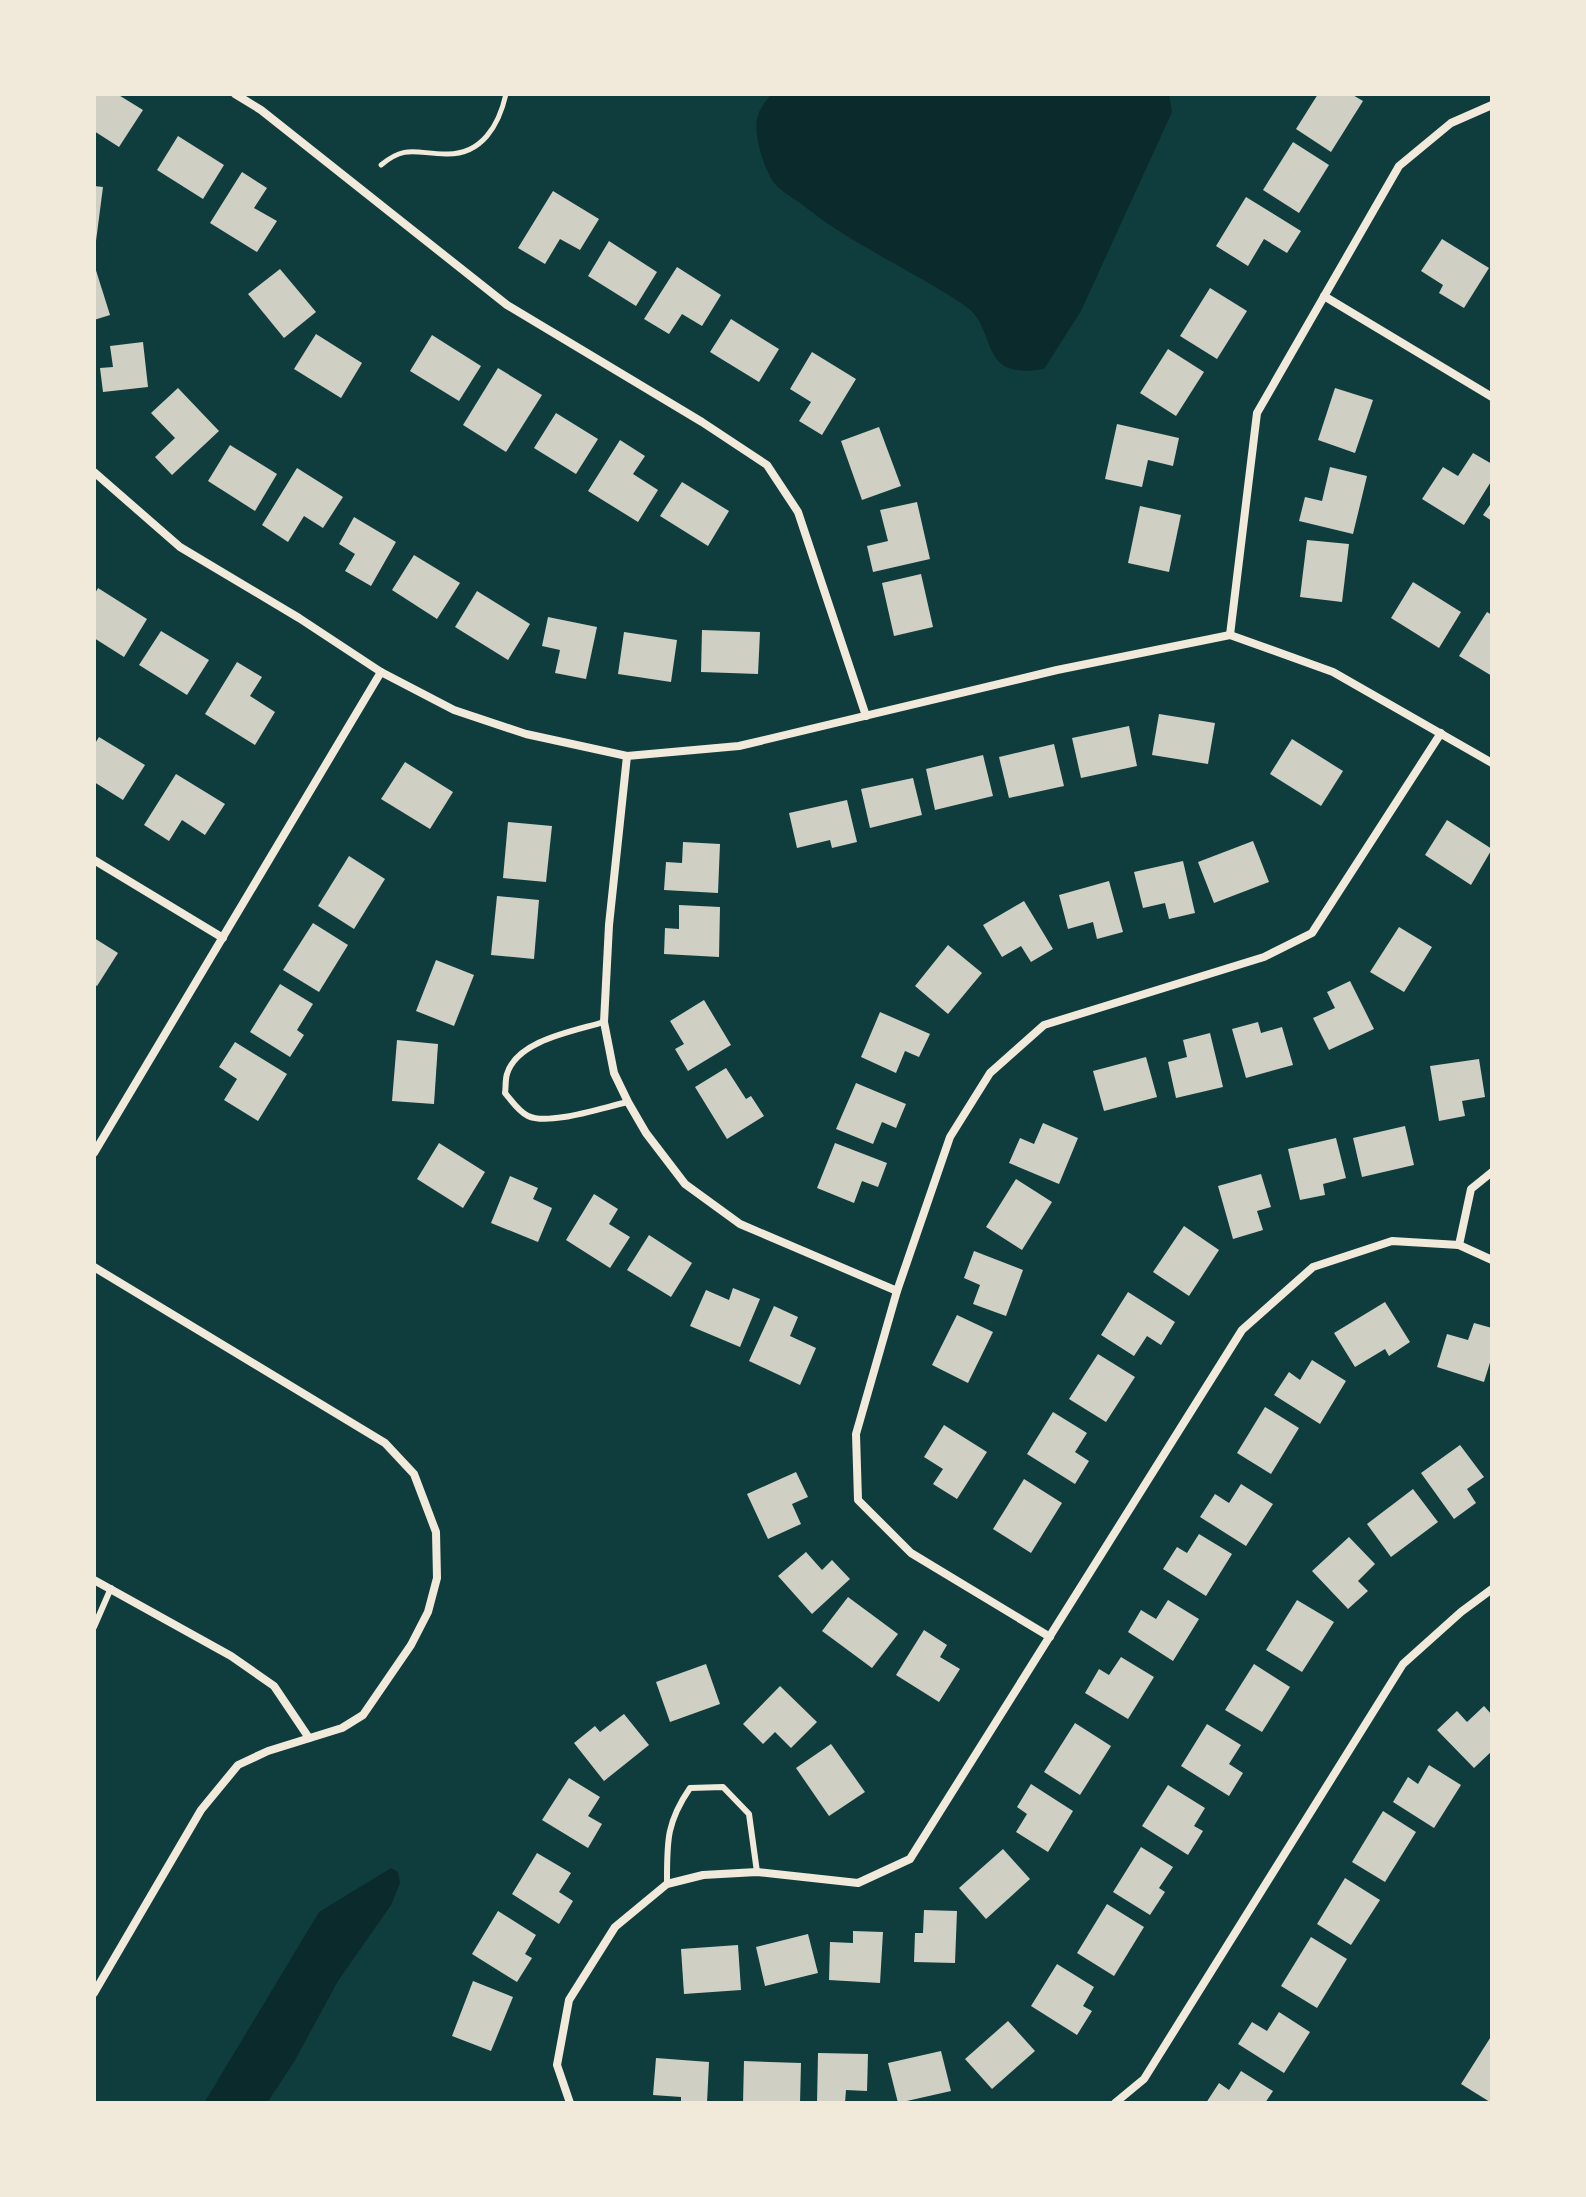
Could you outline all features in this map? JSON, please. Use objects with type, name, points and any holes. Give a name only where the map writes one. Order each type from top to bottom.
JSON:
[{"type":"street","points":[[235,94],[261,110],[507,305],[702,422],[767,465],[798,512],[866,716]]},
{"type":"street","points":[[1230,635],[1257,413],[1399,166],[1451,123],[1492,105]]},
{"type":"street","points":[[1324,296],[1492,397]]},
{"type":"street","points":[[94,472],[180,547],[299,618],[381,672],[468,715],[526,734],[627,756],[739,746],[1057,670],[1230,635],[1333,672],[1492,763]]},
{"type":"street","points":[[94,1153],[381,672]]},
{"type":"street","points":[[1050,1637],[911,1553],[858,1500],[856,1434],[897,1291],[950,1137],[990,1073],[1044,1025],[1264,957],[1312,933],[1441,733]]},
{"type":"street","points":[[627,756],[609,925],[604,1022],[614,1073],[628,1102],[646,1133],[685,1184],[740,1224],[897,1291]]},
{"type":"street","points":[[94,860],[223,938]]},
{"type":"street","points":[[1459,1245],[1471,1189],[1492,1172]]},
{"type":"street","points":[[570,2103],[557,2065],[569,2000],[615,1927],[667,1884],[703,1875],[757,1872],[858,1883],[910,1859],[1242,1330],[1313,1267],[1392,1241],[1459,1245],[1492,1260]]},
{"type":"street","points":[[94,1267],[385,1443],[414,1474],[436,1532],[437,1578],[428,1612],[411,1645],[363,1715],[342,1728],[268,1751],[238,1765],[201,1810],[94,1993]]},
{"type":"street","points":[[94,1580],[231,1656],[274,1686],[309,1738]]},
{"type":"street","points":[[1115,2103],[1144,2079],[1403,1664],[1492,1589]]},
{"type":"lane","points":[[604,1022],[543,1040],[520,1055],[507,1073],[505,1093],[516,1107],[529,1116],[544,1120],[628,1102]]},
{"type":"lane","points":[[94,1627],[111,1588]]},
{"type":"lane","points":[[667,1884],[667,1837],[677,1807],[690,1788],[723,1787],[749,1814],[757,1872]]},
{"type":"path","points":[[381,165],[394,155],[410,151],[448,155],[468,151],[494,129],[503,111],[506,94]]},
{"type":"water","points":[[771,94],[1169,94],[1172,112],[1081,311],[1044,369],[1022,371],[1007,367],[998,360],[975,315],[964,305],[843,233],[775,184],[763,160],[757,131],[759,112]]},
{"type":"water","points":[[391,1868],[398,1872],[400,1883],[391,1905],[338,1981],[294,2062],[267,2103],[204,2103],[319,1912]]},
{"type":"building","points":[[94,94],[117,94],[143,110],[119,147],[94,131]]},
{"type":"building","points":[[1318,94],[1351,94],[1363,101],[1331,152],[1296,129]]},
{"type":"building","points":[[178,136],[224,165],[203,199],[157,170]]},
{"type":"building","points":[[1293,142],[1329,165],[1299,213],[1263,190]]},
{"type":"building","points":[[242,172],[267,188],[254,208],[277,221],[257,252],[210,223]]},
{"type":"building","points":[[94,186],[103,187],[96,241],[94,240]]},
{"type":"building","points":[[553,191],[599,219],[580,250],[560,239],[545,264],[518,248]]},
{"type":"building","points":[[1246,197],[1301,231],[1287,253],[1264,239],[1248,266],[1216,246]]},
{"type":"building","points":[[1442,239],[1489,268],[1464,308],[1439,293],[1443,285],[1421,271]]},
{"type":"building","points":[[609,241],[657,272],[636,306],[588,276]]},
{"type":"building","points":[[94,264],[110,315],[94,320]]},
{"type":"building","points":[[677,267],[721,295],[702,326],[682,314],[669,334],[644,319]]},
{"type":"building","points":[[280,269],[316,312],[284,338],[248,294]]},
{"type":"building","points":[[1210,288],[1247,311],[1217,359],[1180,336]]},
{"type":"building","points":[[731,319],[779,349],[759,382],[710,352]]},
{"type":"building","points":[[316,334],[362,363],[341,398],[294,369]]},
{"type":"building","points":[[432,335],[481,366],[459,401],[410,371]]},
{"type":"building","points":[[143,342],[148,387],[103,392],[100,368],[113,367],[110,346]]},
{"type":"building","points":[[1168,349],[1204,372],[1176,416],[1140,393]]},
{"type":"building","points":[[812,352],[856,379],[822,435],[799,421],[811,402],[790,389]]},
{"type":"building","points":[[498,368],[542,395],[506,452],[463,425]]},
{"type":"building","points":[[178,388],[219,431],[172,475],[155,457],[175,438],[151,413]]},
{"type":"building","points":[[1335,388],[1373,400],[1355,453],[1318,440]]},
{"type":"building","points":[[556,413],[598,439],[576,474],[534,448]]},
{"type":"building","points":[[1117,424],[1179,438],[1173,466],[1148,460],[1142,487],[1105,479]]},
{"type":"building","points":[[879,427],[901,486],[862,500],[841,441]]},
{"type":"building","points":[[620,440],[645,456],[633,474],[658,490],[638,522],[588,491]]},
{"type":"building","points":[[230,445],[277,474],[255,511],[208,481]]},
{"type":"building","points":[[1473,453],[1492,464],[1492,480],[1464,525],[1422,499],[1443,467],[1458,476]]},
{"type":"building","points":[[1330,467],[1367,476],[1353,534],[1299,521],[1305,497],[1322,501]]},
{"type":"building","points":[[297,468],[343,497],[323,528],[304,516],[288,542],[262,525]]},
{"type":"building","points":[[682,482],[729,511],[708,546],[660,516]]},
{"type":"building","points":[[917,502],[930,559],[873,572],[867,546],[888,541],[880,510]]},
{"type":"building","points":[[1492,502],[1492,521],[1483,515]]},
{"type":"building","points":[[1140,506],[1181,515],[1169,572],[1128,563]]},
{"type":"building","points":[[354,517],[396,542],[371,586],[345,571],[355,554],[339,544]]},
{"type":"building","points":[[1307,540],[1349,544],[1342,602],[1300,597]]},
{"type":"building","points":[[414,555],[460,583],[437,619],[392,590]]},
{"type":"building","points":[[921,574],[933,627],[894,636],[882,583]]},
{"type":"building","points":[[1413,582],[1461,612],[1439,648],[1391,618]]},
{"type":"building","points":[[98,588],[147,619],[124,657],[94,638],[94,595]]},
{"type":"building","points":[[477,591],[530,624],[508,660],[455,627]]},
{"type":"building","points":[[1487,612],[1492,615],[1492,676],[1459,656]]},
{"type":"building","points":[[548,617],[597,627],[586,679],[555,673],[560,650],[542,646]]},
{"type":"building","points":[[702,630],[760,632],[758,674],[701,672]]},
{"type":"building","points":[[161,631],[209,660],[187,695],[139,665]]},
{"type":"building","points":[[624,632],[677,640],[671,682],[618,674]]},
{"type":"building","points":[[237,662],[262,677],[250,696],[275,712],[255,745],[205,714]]},
{"type":"building","points":[[1159,714],[1215,723],[1208,764],[1152,755]]},
{"type":"building","points":[[1129,726],[1137,766],[1081,778],[1072,738]]},
{"type":"building","points":[[99,737],[145,765],[123,800],[94,782],[94,745]]},
{"type":"building","points":[[1292,739],[1343,771],[1321,806],[1270,774]]},
{"type":"building","points":[[1054,744],[1064,786],[1009,798],[999,757]]},
{"type":"building","points":[[983,755],[993,796],[935,810],[926,769]]},
{"type":"building","points":[[405,762],[453,792],[430,829],[381,799]]},
{"type":"building","points":[[176,774],[225,804],[205,835],[182,820],[169,841],[144,825]]},
{"type":"building","points":[[913,778],[922,815],[870,828],[861,789]]},
{"type":"building","points":[[847,800],[857,842],[832,848],[830,840],[797,848],[789,813]]},
{"type":"building","points":[[1447,820],[1492,849],[1471,885],[1425,855]]},
{"type":"building","points":[[508,822],[552,826],[546,882],[503,878]]},
{"type":"building","points":[[1253,841],[1269,882],[1214,903],[1198,862]]},
{"type":"building","points":[[683,842],[720,844],[718,893],[664,890],[666,862],[682,863]]},
{"type":"building","points":[[349,856],[385,879],[354,929],[318,906]]},
{"type":"building","points":[[1183,861],[1195,913],[1169,919],[1165,903],[1143,908],[1134,872]]},
{"type":"building","points":[[1109,881],[1123,932],[1097,939],[1093,922],[1068,929],[1059,895]]},
{"type":"building","points":[[497,896],[539,900],[534,959],[491,955]]},
{"type":"building","points":[[1024,901],[1053,949],[1031,962],[1021,946],[1002,957],[983,925]]},
{"type":"building","points":[[679,905],[720,907],[719,957],[664,954],[665,928],[679,929]]},
{"type":"building","points":[[313,923],[348,945],[319,992],[283,970]]},
{"type":"building","points":[[1399,927],[1432,947],[1404,992],[1370,972]]},
{"type":"building","points":[[94,938],[118,953],[97,986],[94,984]]},
{"type":"building","points":[[948,945],[982,973],[948,1014],[915,986]]},
{"type":"building","points":[[436,960],[474,975],[454,1026],[416,1011]]},
{"type":"building","points":[[1350,981],[1374,1029],[1329,1050],[1313,1018],[1335,1008],[1327,992]]},
{"type":"building","points":[[280,984],[313,1004],[297,1030],[304,1035],[290,1057],[250,1032]]},
{"type":"building","points":[[704,1000],[731,1045],[688,1071],[675,1049],[684,1044],[670,1021]]},
{"type":"building","points":[[880,1012],[930,1034],[919,1057],[905,1051],[896,1073],[861,1057]]},
{"type":"building","points":[[1258,1022],[1261,1033],[1282,1027],[1293,1065],[1246,1078],[1232,1029]]},
{"type":"building","points":[[1210,1033],[1223,1087],[1176,1098],[1168,1062],[1187,1057],[1183,1040]]},
{"type":"building","points":[[397,1040],[438,1044],[434,1104],[392,1101]]},
{"type":"building","points":[[235,1042],[287,1074],[258,1121],[224,1100],[237,1079],[219,1067]]},
{"type":"building","points":[[1146,1057],[1157,1097],[1104,1111],[1093,1071]]},
{"type":"building","points":[[1479,1059],[1485,1097],[1462,1101],[1465,1116],[1439,1121],[1430,1066]]},
{"type":"building","points":[[726,1068],[746,1099],[751,1096],[764,1116],[727,1139],[695,1087]]},
{"type":"building","points":[[856,1083],[906,1104],[896,1128],[882,1122],[873,1144],[836,1129]]},
{"type":"building","points":[[1043,1123],[1078,1138],[1059,1184],[1009,1163],[1020,1138],[1034,1144]]},
{"type":"building","points":[[1405,1126],[1414,1165],[1362,1177],[1353,1138]]},
{"type":"building","points":[[1336,1138],[1346,1178],[1323,1184],[1325,1195],[1300,1200],[1288,1149]]},
{"type":"building","points":[[439,1143],[485,1172],[463,1208],[417,1179]]},
{"type":"building","points":[[835,1143],[887,1163],[878,1187],[862,1181],[854,1203],[817,1188]]},
{"type":"building","points":[[1261,1174],[1271,1207],[1257,1211],[1263,1230],[1233,1239],[1218,1186]]},
{"type":"building","points":[[510,1176],[538,1188],[533,1199],[552,1208],[538,1242],[491,1223]]},
{"type":"building","points":[[1016,1179],[1052,1202],[1022,1250],[986,1227]]},
{"type":"building","points":[[594,1194],[618,1209],[609,1224],[630,1237],[610,1268],[566,1240]]},
{"type":"building","points":[[1184,1226],[1219,1250],[1189,1296],[1153,1272]]},
{"type":"building","points":[[649,1235],[692,1263],[671,1297],[627,1270]]},
{"type":"building","points":[[974,1251],[1023,1270],[1006,1316],[973,1304],[980,1285],[964,1278]]},
{"type":"building","points":[[733,1288],[760,1299],[740,1347],[690,1326],[706,1290],[729,1300]]},
{"type":"building","points":[[1128,1292],[1175,1322],[1161,1345],[1147,1336],[1134,1356],[1101,1335]]},
{"type":"building","points":[[1385,1302],[1410,1342],[1389,1356],[1385,1349],[1355,1367],[1334,1333]]},
{"type":"building","points":[[774,1306],[798,1317],[790,1336],[816,1348],[800,1385],[749,1361]]},
{"type":"building","points":[[957,1315],[993,1332],[968,1383],[932,1365]]},
{"type":"building","points":[[1474,1323],[1492,1328],[1492,1356],[1484,1382],[1437,1367],[1447,1334],[1468,1340]]},
{"type":"building","points":[[1098,1354],[1135,1377],[1106,1422],[1069,1399]]},
{"type":"building","points":[[1312,1360],[1346,1381],[1320,1424],[1274,1395],[1289,1372],[1300,1380]]},
{"type":"building","points":[[1265,1407],[1299,1428],[1271,1474],[1237,1453]]},
{"type":"building","points":[[1053,1412],[1087,1433],[1075,1452],[1089,1461],[1075,1484],[1027,1454]]},
{"type":"building","points":[[944,1425],[987,1452],[957,1499],[933,1484],[943,1469],[924,1457]]},
{"type":"building","points":[[1460,1445],[1484,1477],[1467,1489],[1476,1503],[1454,1519],[1421,1473]]},
{"type":"building","points":[[796,1472],[808,1497],[792,1504],[801,1524],[768,1539],[747,1494]]},
{"type":"building","points":[[1024,1479],[1062,1503],[1031,1553],[993,1529]]},
{"type":"building","points":[[1241,1484],[1273,1504],[1246,1546],[1200,1517],[1215,1494],[1229,1503]]},
{"type":"building","points":[[1413,1489],[1438,1522],[1391,1557],[1367,1524]]},
{"type":"building","points":[[1199,1534],[1232,1554],[1206,1596],[1163,1569],[1177,1547],[1187,1553]]},
{"type":"building","points":[[1349,1537],[1375,1564],[1358,1581],[1368,1591],[1348,1609],[1312,1571]]},
{"type":"building","points":[[806,1552],[822,1570],[832,1560],[850,1579],[812,1614],[778,1576]]},
{"type":"building","points":[[848,1597],[898,1634],[872,1668],[822,1631]]},
{"type":"building","points":[[1168,1600],[1199,1619],[1173,1661],[1128,1632],[1141,1610],[1156,1619]]},
{"type":"building","points":[[1297,1600],[1334,1622],[1302,1672],[1266,1650]]},
{"type":"building","points":[[924,1630],[947,1645],[940,1657],[960,1669],[939,1702],[896,1675]]},
{"type":"building","points":[[1121,1657],[1154,1677],[1128,1719],[1085,1693],[1099,1669],[1109,1675]]},
{"type":"building","points":[[706,1664],[720,1704],[670,1722],[656,1682]]},
{"type":"building","points":[[1254,1664],[1290,1687],[1262,1732],[1225,1710]]},
{"type":"building","points":[[780,1686],[817,1722],[791,1748],[775,1732],[763,1744],[743,1724]]},
{"type":"building","points":[[1484,1706],[1492,1715],[1492,1751],[1474,1768],[1437,1730],[1457,1711],[1467,1722]]},
{"type":"building","points":[[624,1714],[649,1745],[604,1781],[574,1743],[595,1726],[600,1732]]},
{"type":"building","points":[[1075,1723],[1111,1746],[1080,1795],[1044,1772]]},
{"type":"building","points":[[1207,1724],[1241,1745],[1229,1764],[1243,1773],[1229,1796],[1181,1766]]},
{"type":"building","points":[[831,1744],[865,1792],[829,1816],[796,1768]]},
{"type":"building","points":[[1429,1765],[1461,1785],[1434,1828],[1393,1802],[1408,1777],[1418,1784]]},
{"type":"building","points":[[569,1778],[600,1797],[588,1816],[602,1824],[588,1848],[542,1820]]},
{"type":"building","points":[[1031,1784],[1073,1811],[1048,1852],[1016,1832],[1027,1814],[1017,1807]]},
{"type":"building","points":[[1168,1785],[1205,1808],[1194,1826],[1203,1831],[1188,1855],[1142,1826]]},
{"type":"building","points":[[1383,1811],[1416,1832],[1385,1882],[1352,1862]]},
{"type":"building","points":[[1141,1847],[1173,1867],[1159,1888],[1165,1892],[1150,1915],[1113,1892]]},
{"type":"building","points":[[1003,1849],[1030,1879],[986,1919],[959,1888]]},
{"type":"building","points":[[537,1853],[571,1873],[559,1892],[573,1901],[559,1924],[512,1894]]},
{"type":"building","points":[[1345,1878],[1380,1900],[1351,1945],[1317,1924]]},
{"type":"building","points":[[1107,1904],[1144,1927],[1114,1976],[1077,1953]]},
{"type":"building","points":[[924,1910],[957,1911],[955,1963],[914,1962],[915,1933],[923,1933]]},
{"type":"building","points":[[498,1911],[536,1935],[525,1954],[532,1958],[517,1982],[472,1954]]},
{"type":"building","points":[[853,1931],[883,1932],[880,1983],[829,1980],[830,1942],[853,1943]]},
{"type":"building","points":[[808,1934],[818,1973],[765,1986],[756,1947]]},
{"type":"building","points":[[1311,1937],[1347,1959],[1317,2008],[1281,1986]]},
{"type":"building","points":[[738,1945],[741,1990],[684,1994],[681,1949]]},
{"type":"building","points":[[1057,1964],[1094,1987],[1083,2006],[1092,2011],[1077,2035],[1031,2006]]},
{"type":"building","points":[[473,1981],[513,1997],[491,2051],[452,2036]]},
{"type":"building","points":[[1279,2012],[1310,2032],[1284,2073],[1238,2044],[1252,2022],[1267,2031]]},
{"type":"building","points":[[1008,2021],[1035,2051],[992,2089],[965,2059]]},
{"type":"building","points":[[1492,2035],[1492,2100],[1490,2102],[1461,2084]]},
{"type":"building","points":[[941,2051],[951,2091],[898,2103],[888,2063]]},
{"type":"building","points":[[818,2053],[868,2054],[867,2091],[846,2090],[845,2103],[817,2103]]},
{"type":"building","points":[[656,2058],[709,2062],[707,2103],[681,2103],[681,2097],[653,2095]]},
{"type":"building","points":[[744,2061],[801,2063],[800,2103],[743,2103]]},
{"type":"building","points":[[1241,2071],[1273,2091],[1265,2103],[1206,2103],[1219,2083],[1229,2090]]}]
